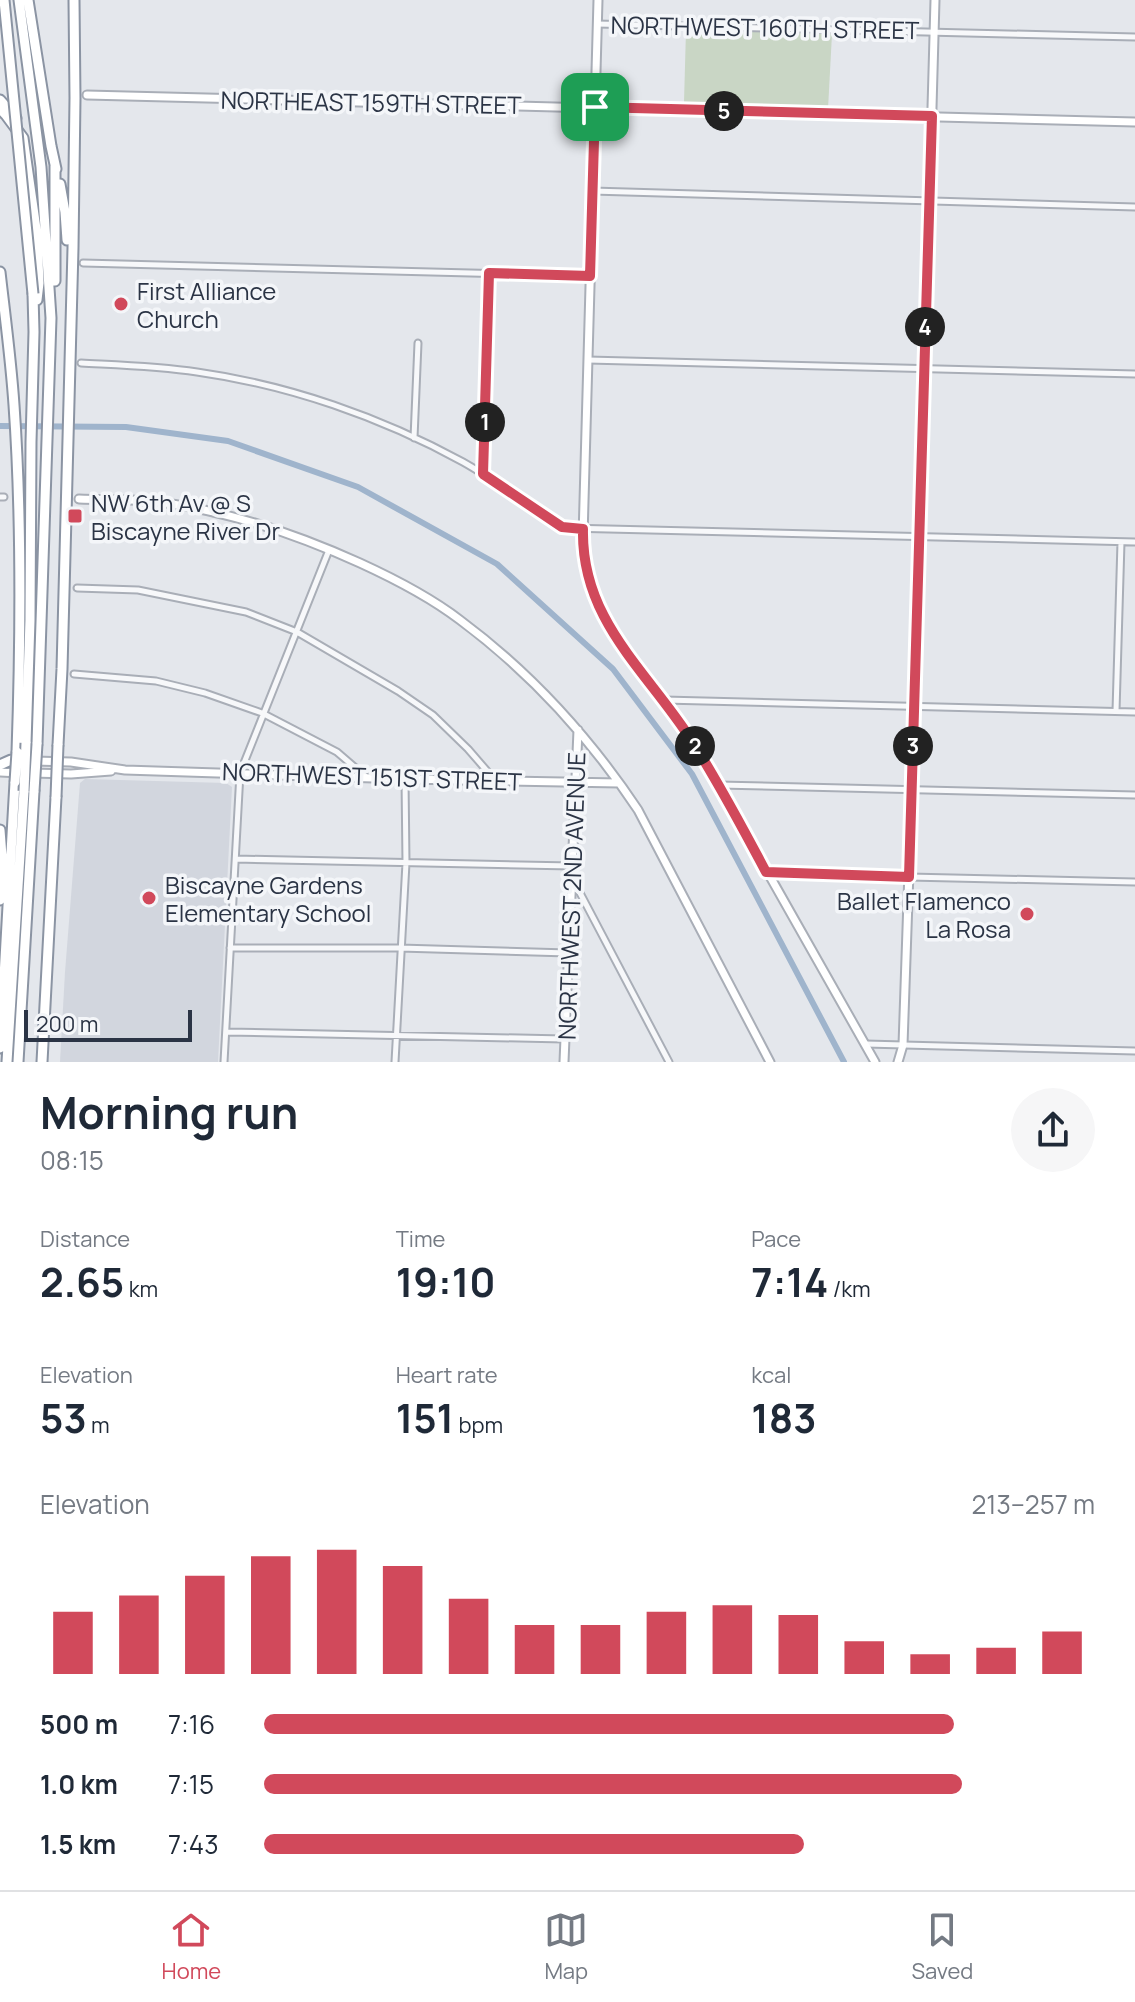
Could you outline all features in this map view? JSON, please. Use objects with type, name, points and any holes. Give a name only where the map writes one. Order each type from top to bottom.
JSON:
[{"type":"highway","points":[[4,0],[33,294],[30,620],[34,744]]},
{"type":"highway","points":[[19,0],[34,168],[39,283],[34,332]]},
{"type":"highway","points":[[28,0],[51,146],[65,212],[68,296],[66,357],[69,367]]},
{"type":"highway","points":[[42,1062],[62,653],[75,98],[74,0]]},
{"type":"highway","points":[[0,100],[9,108],[26,136],[34,168],[49,272],[51,318],[48,443],[18,1062]]},
{"type":"highway","points":[[0,109],[23,138],[34,168]]},
{"type":"highway","points":[[49,413],[54,321],[55,166]]},
{"type":"highway","points":[[0,272],[17,453],[20,660],[7,759],[15,782],[0,1048]]},
{"type":"highway","points":[[0,332],[9,354]]},
{"type":"highway","points":[[7,1062],[32,791]]},
{"type":"highway","points":[[0,830],[0,900]]},
{"type":"street","points":[[598,0],[583,529],[585,559],[592,589],[611,630],[689,737],[719,785],[875,1062]]},
{"type":"street","points":[[901,1062],[915,705],[935,0]]},
{"type":"street","name":"NORTHWEST 160TH STREET","points":[[597,24],[1135,37]]},
{"type":"street","name":"NORTHEAST 159TH STREET","points":[[87,95],[1135,122]]},
{"type":"street","points":[[592,191],[1135,207]]},
{"type":"street","points":[[83,263],[590,276]]},
{"type":"street","points":[[483,474],[489,273]]},
{"type":"street","points":[[414,438],[418,343]]},
{"type":"street","points":[[588,360],[1135,374]]},
{"type":"street","points":[[81,363],[179,369],[264,385],[337,406],[414,438],[483,474],[562,527],[1135,542]]},
{"type":"street","points":[[79,499],[157,502],[237,518],[296,535],[401,582],[460,619],[521,671],[578,730],[638,810],[770,1062]]},
{"type":"street","points":[[1116,711],[1121,542]]},
{"type":"street","points":[[224,1062],[240,773],[330,549]]},
{"type":"street","points":[[77,588],[154,593],[246,612],[297,632],[433,715],[495,780]]},
{"type":"street","points":[[74,674],[156,681],[205,693],[262,713],[337,752],[365,777]]},
{"type":"street","points":[[663,700],[1135,712]]},
{"type":"street","name":"NORTHWEST 2ND AVENUE","points":[[564,1062],[578,730]]},
{"type":"street","name":"NORTHWEST 151ST STREET","points":[[7,759],[71,762],[125,770]]},
{"type":"street","points":[[71,762],[71,774]]},
{"type":"street","name":"NORTHWEST 151ST STREET","points":[[0,772],[71,774],[125,770],[619,783]]},
{"type":"street","points":[[395,1062],[406,863],[405,779]]},
{"type":"street","points":[[719,785],[1135,795]]},
{"type":"street","points":[[236,859],[572,866]]},
{"type":"street","points":[[766,872],[1135,882]]},
{"type":"street","points":[[571,887],[579,891],[669,1062]]},
{"type":"street","points":[[230,948],[400,948],[568,953]]},
{"type":"street","points":[[226,1032],[565,1039]]},
{"type":"street","points":[[866,1044],[1135,1051]]},
{"type":"shaded area","points":[[85,779],[226,783],[232,787],[218,1062],[60,1062],[80,783]]},
{"type":"green space","points":[[686,30],[832,34],[828,109],[684,102]]},
{"type":"waterway","points":[[0,426],[126,427],[228,441],[358,487],[497,564],[613,669],[692,774],[844,1062]]},
{"type":"place","name":"First Alliance Church","points":[[121,304]]},
{"type":"place","name":"NW 6th Av @ S Biscayne River Dr","points":[[75,516]]},
{"type":"place","name":"Biscayne Gardens Elementary School","points":[[149,898]]},
{"type":"place","name":"Ballet Flamenco La Rosa","points":[[1027,914]]},
{"type":"route","points":[[595,107],[932,116],[909,877],[766,872],[689,737],[620,644],[602,614],[586,567],[583,529],[562,527],[483,474],[489,273],[590,276],[595,107]]}]
